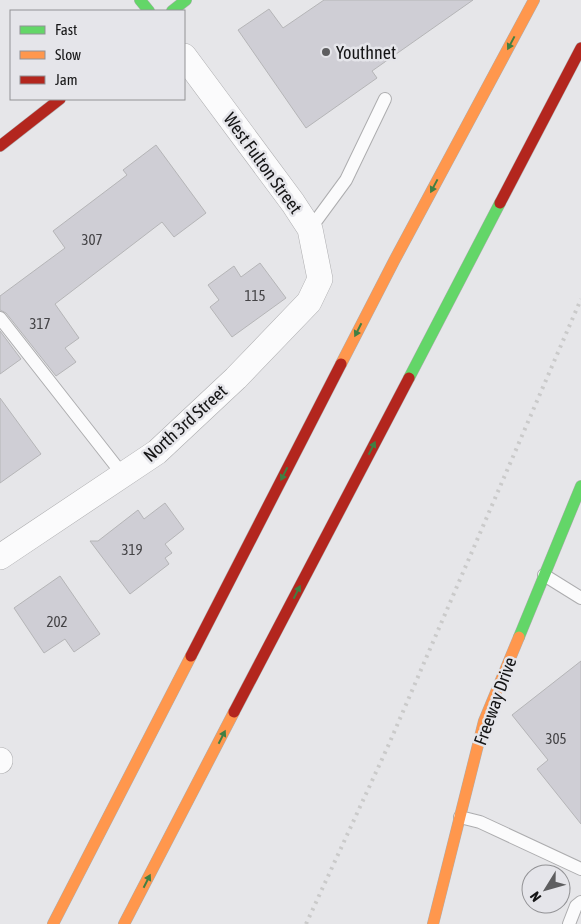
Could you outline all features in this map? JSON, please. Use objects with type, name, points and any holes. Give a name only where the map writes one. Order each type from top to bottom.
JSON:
[{"type":"main road","points":[[140,0],[148,10]]},
{"type":"main road","points":[[173,10],[186,0]]},
{"type":"main road","points":[[53,924],[389,270],[534,0]]},
{"type":"main road","points":[[124,924],[581,48]]},
{"type":"main road","points":[[0,146],[59,100]]},
{"type":"main road","name":"Freeway Drive","points":[[433,924],[484,721],[544,575],[578,505],[581,486]]},
{"type":"street","name":"West Fulton Street","points":[[185,57],[293,202],[310,229],[320,279]]},
{"type":"street","name":"North 3rd Street","points":[[0,557],[157,452],[236,378],[309,302],[320,279]]},
{"type":"lane","points":[[310,229],[346,180],[385,99]]},
{"type":"lane","points":[[0,318],[122,475]]},
{"type":"lane","points":[[544,575],[581,598]]},
{"type":"lane","points":[[460,817],[480,822],[581,869]]},
{"type":"lane","points":[[569,924],[576,906],[581,902]]},
{"type":"building","name":"Youthnet","points":[[324,0],[473,0],[372,71],[377,78],[306,128],[238,30],[269,9],[283,28]]},
{"type":"building","points":[[156,145],[206,213],[174,237],[162,222],[55,304],[79,338],[65,348],[76,362],[56,376],[6,313],[0,310],[0,296],[65,248],[53,231],[127,175],[123,170]]},
{"type":"building","points":[[260,263],[286,298],[232,337],[210,307],[219,300],[208,285],[234,266],[241,277]]},
{"type":"building","points":[[0,331],[21,359],[0,374]]},
{"type":"building","points":[[0,398],[41,454],[0,483]]},
{"type":"building","points":[[165,503],[184,529],[165,544],[172,553],[165,558],[169,564],[130,594],[90,541],[98,541],[138,510],[144,519]]},
{"type":"building","points":[[60,576],[100,634],[74,652],[65,639],[44,653],[14,608]]},
{"type":"building","points":[[581,661],[581,824],[537,769],[548,760],[512,715]]},
{"type":"railway","points":[[306,924],[389,744],[581,299]]},
{"type":"traffic: fast","points":[[140,0],[148,10]]},
{"type":"traffic: fast","points":[[173,10],[186,0]]},
{"type":"traffic: fast","points":[[409,378],[500,203]]},
{"type":"traffic: fast","points":[[519,637],[581,486]]},
{"type":"traffic: slow","points":[[341,364],[534,0]]},
{"type":"traffic: slow","points":[[433,924],[484,721],[519,637]]},
{"type":"traffic: slow","points":[[53,924],[191,656]]},
{"type":"traffic: slow","points":[[124,924],[234,712]]},
{"type":"traffic: jam","points":[[500,203],[581,48]]},
{"type":"traffic: jam","points":[[0,146],[59,100]]},
{"type":"traffic: jam","points":[[191,656],[341,364]]},
{"type":"traffic: jam","points":[[234,712],[409,378]]},
{"type":"place","name":"Youthnet","points":[[326,52]]}]
